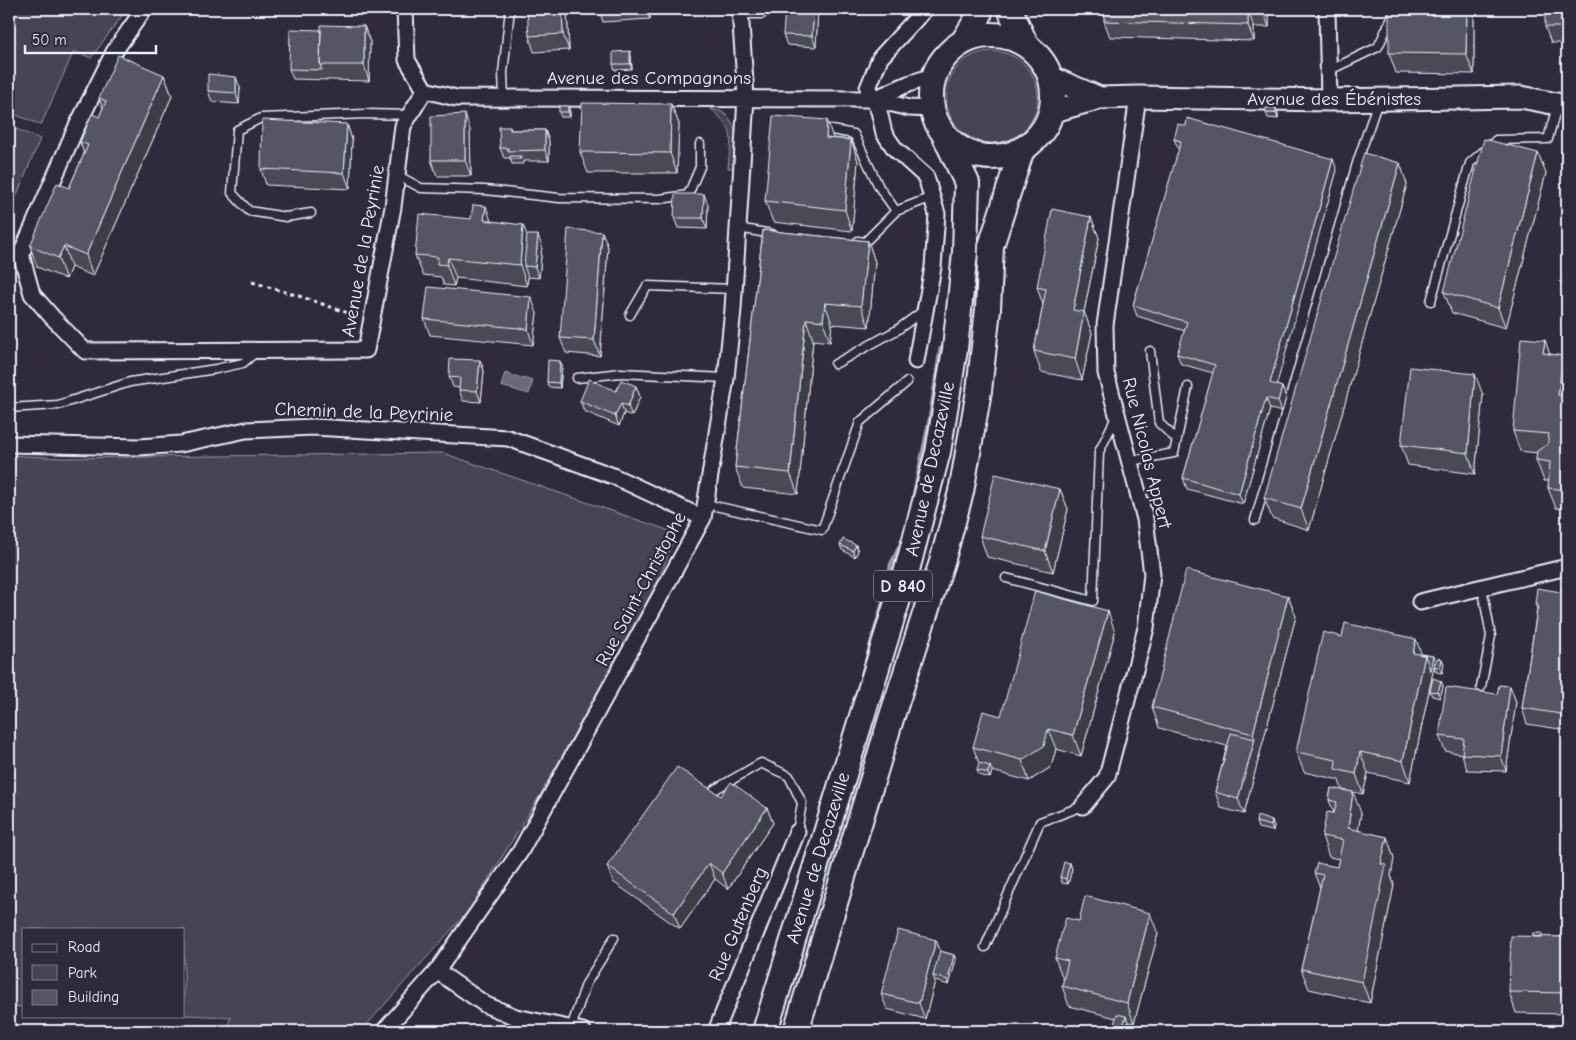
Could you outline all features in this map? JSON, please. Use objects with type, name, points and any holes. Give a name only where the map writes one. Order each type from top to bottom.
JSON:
[{"type":"main road","points":[[962,42],[980,16],[980,9]]},
{"type":"main road","points":[[1012,9],[1012,14],[1026,45]]},
{"type":"main road","points":[[995,34],[1026,45],[1041,59],[1053,88],[1051,112],[1040,133],[1022,149],[1002,156],[979,156],[959,147],[942,132],[932,109],[931,87],[933,76],[944,56],[962,42],[978,36],[995,34]]},
{"type":"main road","name":"Avenue de Decazeville","points":[[765,1031],[908,570],[938,452],[955,349],[965,252],[968,183],[942,132]]},
{"type":"main road","name":"Avenue de Decazeville","points":[[796,1031],[891,718],[942,562],[961,492],[979,391],[988,309],[991,246],[1022,149]]},
{"type":"street","name":"Avenue de la Peyrinie","points":[[144,9],[114,52],[75,130],[20,254],[32,294],[85,351],[366,350],[393,207],[403,126],[425,90]]},
{"type":"street","points":[[405,9],[407,60],[425,90]]},
{"type":"street","points":[[916,361],[933,268],[938,214],[926,177],[896,149],[884,133],[880,111],[868,88],[880,58],[925,9]]},
{"type":"street","points":[[1327,9],[1329,100]]},
{"type":"street","name":"Rue Saint-Christophe","points":[[384,1031],[437,971],[520,852],[704,511],[726,378],[734,289],[746,98],[740,11]]},
{"type":"street","name":"Avenue des Compagnons","points":[[874,99],[908,84],[933,76]]},
{"type":"street","name":"Avenue des Ébénistes","points":[[1050,77],[1100,98]]},
{"type":"street","name":"Avenue des Compagnons","points":[[425,90],[456,98],[874,99],[908,108],[932,109]]},
{"type":"street","name":"Avenue des Ébénistes","points":[[1051,112],[1100,98],[1138,97],[1329,100],[1522,97],[1562,105]]},
{"type":"street","name":"Rue Nicolas Appert","points":[[1083,806],[1107,777],[1146,628],[1152,574],[1146,519],[1106,373],[1105,325],[1138,97]]},
{"type":"street","name":"Chemin de la Peyrinie","points":[[9,444],[139,447],[181,444],[246,430],[313,427],[508,438],[704,511]]},
{"type":"street","points":[[1420,602],[1567,567]]},
{"type":"street","name":"Rue Gutenberg","points":[[716,1031],[798,832]]},
{"type":"street","points":[[437,971],[486,1006],[516,1017],[577,1030]]},
{"type":"lane","points":[[504,98],[503,73],[510,9]]},
{"type":"lane","points":[[1328,70],[1378,47],[1396,9]]},
{"type":"lane","points":[[740,11],[762,14]]},
{"type":"lane","points":[[1254,520],[1357,163],[1378,99]]},
{"type":"lane","points":[[1431,301],[1470,163],[1496,140],[1548,139],[1562,105]]},
{"type":"lane","points":[[311,213],[286,217],[249,211],[232,193],[237,130],[261,118],[366,114],[410,115]]},
{"type":"lane","points":[[816,127],[854,134],[879,188],[896,211]]},
{"type":"lane","points":[[397,175],[421,188],[485,190],[559,198],[659,199],[688,195],[700,167],[700,144]]},
{"type":"lane","points":[[846,240],[865,242],[896,211],[932,197]]},
{"type":"lane","points":[[738,228],[780,235]]},
{"type":"lane","points":[[630,315],[647,286],[734,289]]},
{"type":"lane","points":[[835,364],[897,330],[925,310]]},
{"type":"lane","points":[[9,408],[58,405],[130,382],[243,363],[258,350]]},
{"type":"lane","points":[[1150,351],[1159,423],[1177,440]]},
{"type":"lane","points":[[577,378],[620,373],[726,378]]},
{"type":"lane","points":[[704,511],[822,530],[860,422],[908,382]]},
{"type":"lane","points":[[1130,461],[1174,453],[1188,388]]},
{"type":"lane","points":[[1006,578],[1093,600],[1099,452],[1117,415]]},
{"type":"lane","points":[[1481,687],[1491,636],[1482,587]]},
{"type":"lane","points":[[714,790],[761,763],[789,776],[802,803],[798,832]]},
{"type":"lane","points":[[985,947],[1040,822],[1083,806]]},
{"type":"lane","points":[[577,1030],[586,984],[614,938]]},
{"type":"path","points":[[252,282],[372,320]]},
{"type":"green space","points":[[9,9],[127,9],[91,58],[74,51],[41,125],[9,112]]},
{"type":"green space","points":[[983,51],[1001,51],[1018,58],[1031,71],[1038,88],[1038,106],[1031,123],[1018,136],[1001,143],[983,143],[966,136],[953,123],[946,106],[946,88],[953,71],[966,58]]},
{"type":"green space","points":[[710,108],[725,114],[733,125],[736,147],[733,168],[728,168],[730,134],[725,123]]},
{"type":"green space","points":[[9,126],[40,139],[14,202],[9,200]]},
{"type":"green space","points":[[443,453],[676,533],[659,580],[545,787],[470,909],[361,1031],[226,1031],[231,1017],[185,1015],[185,928],[22,928],[22,1007],[9,1006],[9,455],[62,458]]},
{"type":"water","points":[[505,373],[533,381],[529,394],[501,386]]},
{"type":"building","points":[[527,9],[562,9],[563,34],[529,36]]},
{"type":"building","points":[[785,9],[814,9],[812,36],[783,35]]},
{"type":"building","points":[[1105,9],[1263,9],[1263,11],[1248,11],[1248,25],[1104,21]]},
{"type":"building","points":[[1467,9],[1466,54],[1389,53],[1389,10]]},
{"type":"building","points":[[1545,9],[1567,9],[1567,27],[1545,27]]},
{"type":"building","points":[[321,25],[364,26],[364,65],[320,65]]},
{"type":"building","points":[[290,29],[321,30],[320,65],[322,70],[289,69]]},
{"type":"building","points":[[630,51],[630,64],[613,64],[613,52]]},
{"type":"building","points":[[118,55],[164,75],[86,255],[64,246],[58,258],[30,246],[57,183],[69,188],[88,145],[80,142],[92,114],[99,117],[106,101],[99,98]]},
{"type":"building","points":[[208,74],[236,77],[236,93],[208,91]]},
{"type":"building","points":[[582,103],[671,104],[670,153],[580,152]]},
{"type":"building","points":[[559,106],[568,106],[568,112],[559,112]]},
{"type":"building","points":[[1266,108],[1276,108],[1276,113],[1266,113]]},
{"type":"building","points":[[465,114],[465,160],[431,160],[431,116]]},
{"type":"building","points":[[773,116],[827,120],[826,138],[851,140],[845,210],[765,201]]},
{"type":"building","points":[[1187,118],[1333,159],[1270,383],[1282,387],[1278,401],[1266,398],[1239,494],[1183,478],[1215,365],[1177,354],[1187,322],[1133,305],[1181,141],[1174,139],[1178,124],[1186,126]]},
{"type":"building","points":[[262,120],[347,124],[344,173],[261,169]]},
{"type":"building","points":[[499,127],[510,127],[510,130],[545,130],[545,150],[508,151],[508,148],[500,148]]},
{"type":"building","points":[[1484,139],[1538,153],[1498,308],[1444,292]]},
{"type":"building","points":[[1364,153],[1400,163],[1301,509],[1264,498]]},
{"type":"building","points":[[510,156],[521,156],[521,159],[510,159]]},
{"type":"building","points":[[675,194],[704,194],[703,218],[674,218]]},
{"type":"building","points":[[473,205],[486,206],[484,220],[523,225],[520,265],[448,258],[447,265],[437,264],[438,257],[415,255],[419,214],[471,219]]},
{"type":"building","points":[[1052,209],[1091,217],[1073,310],[1084,312],[1075,359],[1034,351],[1046,289],[1037,287]]},
{"type":"building","points":[[568,229],[602,232],[594,340],[560,338]]},
{"type":"building","points":[[763,230],[868,241],[861,306],[825,303],[823,321],[806,319],[790,473],[735,467]]},
{"type":"building","points":[[527,235],[538,235],[535,267],[524,266]]},
{"type":"building","points":[[428,287],[531,297],[528,329],[424,319]]},
{"type":"building","points":[[1521,338],[1545,340],[1543,353],[1563,356],[1558,395],[1567,396],[1567,490],[1548,488],[1550,462],[1536,460],[1537,451],[1548,444],[1549,434],[1513,431]]},
{"type":"building","points":[[450,359],[480,360],[477,391],[459,390],[460,378],[449,377]]},
{"type":"building","points":[[548,360],[560,361],[559,383],[547,382]]},
{"type":"building","points":[[1410,367],[1475,374],[1468,453],[1401,445]]},
{"type":"building","points":[[589,379],[616,391],[621,380],[636,386],[628,406],[621,403],[615,416],[580,401]]},
{"type":"building","points":[[995,474],[1060,489],[1045,551],[980,536]]},
{"type":"building","points":[[843,539],[856,545],[853,551],[840,545]]},
{"type":"building","points":[[1186,570],[1288,596],[1253,734],[1152,707]]},
{"type":"building","points":[[1537,588],[1567,593],[1567,670],[1561,714],[1522,708],[1538,604],[1535,604]]},
{"type":"building","points":[[1035,591],[1108,611],[1073,735],[1048,729],[1044,746],[1022,760],[973,747],[983,711],[1001,716]]},
{"type":"building","points":[[1345,623],[1416,639],[1413,653],[1425,655],[1403,761],[1360,752],[1356,774],[1335,769],[1336,760],[1296,752],[1323,632],[1342,637]]},
{"type":"building","points":[[1421,654],[1433,656],[1430,671],[1425,655]]},
{"type":"building","points":[[1437,658],[1442,659],[1440,668],[1434,666]]},
{"type":"building","points":[[1433,678],[1441,681],[1438,692],[1430,691]]},
{"type":"building","points":[[1499,685],[1510,686],[1501,756],[1462,754],[1464,739],[1439,736],[1446,687],[1497,694]]},
{"type":"building","points":[[1231,733],[1255,739],[1238,799],[1215,792]]},
{"type":"building","points":[[979,763],[990,766],[988,773],[977,770]]},
{"type":"building","points":[[677,767],[721,796],[731,782],[767,808],[722,873],[709,863],[674,913],[607,866]]},
{"type":"building","points":[[1331,788],[1353,792],[1348,828],[1387,837],[1381,864],[1386,865],[1362,982],[1301,969],[1323,875],[1314,873],[1317,863],[1337,867],[1343,840],[1322,836],[1327,812],[1334,813],[1337,802],[1329,800]]},
{"type":"building","points":[[1257,816],[1272,821],[1271,826],[1256,822]]},
{"type":"building","points":[[1563,848],[1567,848],[1567,880],[1563,880]]},
{"type":"building","points":[[1064,862],[1070,863],[1066,879],[1060,877]]},
{"type":"building","points":[[1085,896],[1150,913],[1127,1003],[1062,986],[1068,961],[1055,958],[1066,918],[1079,921]]},
{"type":"building","points":[[1566,919],[1567,993],[1509,992],[1511,936],[1565,937]]},
{"type":"building","points":[[898,930],[936,940],[919,1003],[881,994]]},
{"type":"building","points":[[1533,933],[1542,933],[1542,937],[1533,937]]},
{"type":"building","points":[[940,951],[954,955],[948,980],[933,976]]},
{"type":"building","points":[[1117,1014],[1126,1016],[1122,1031],[1112,1031]]},
{"type":"building","points":[[519,1027],[546,1031],[488,1031],[496,1030]]},
{"type":"waterway","points":[[914,496],[930,420],[941,349]]},
{"type":"waterway","points":[[862,676],[889,583],[891,565],[905,536]]}]
